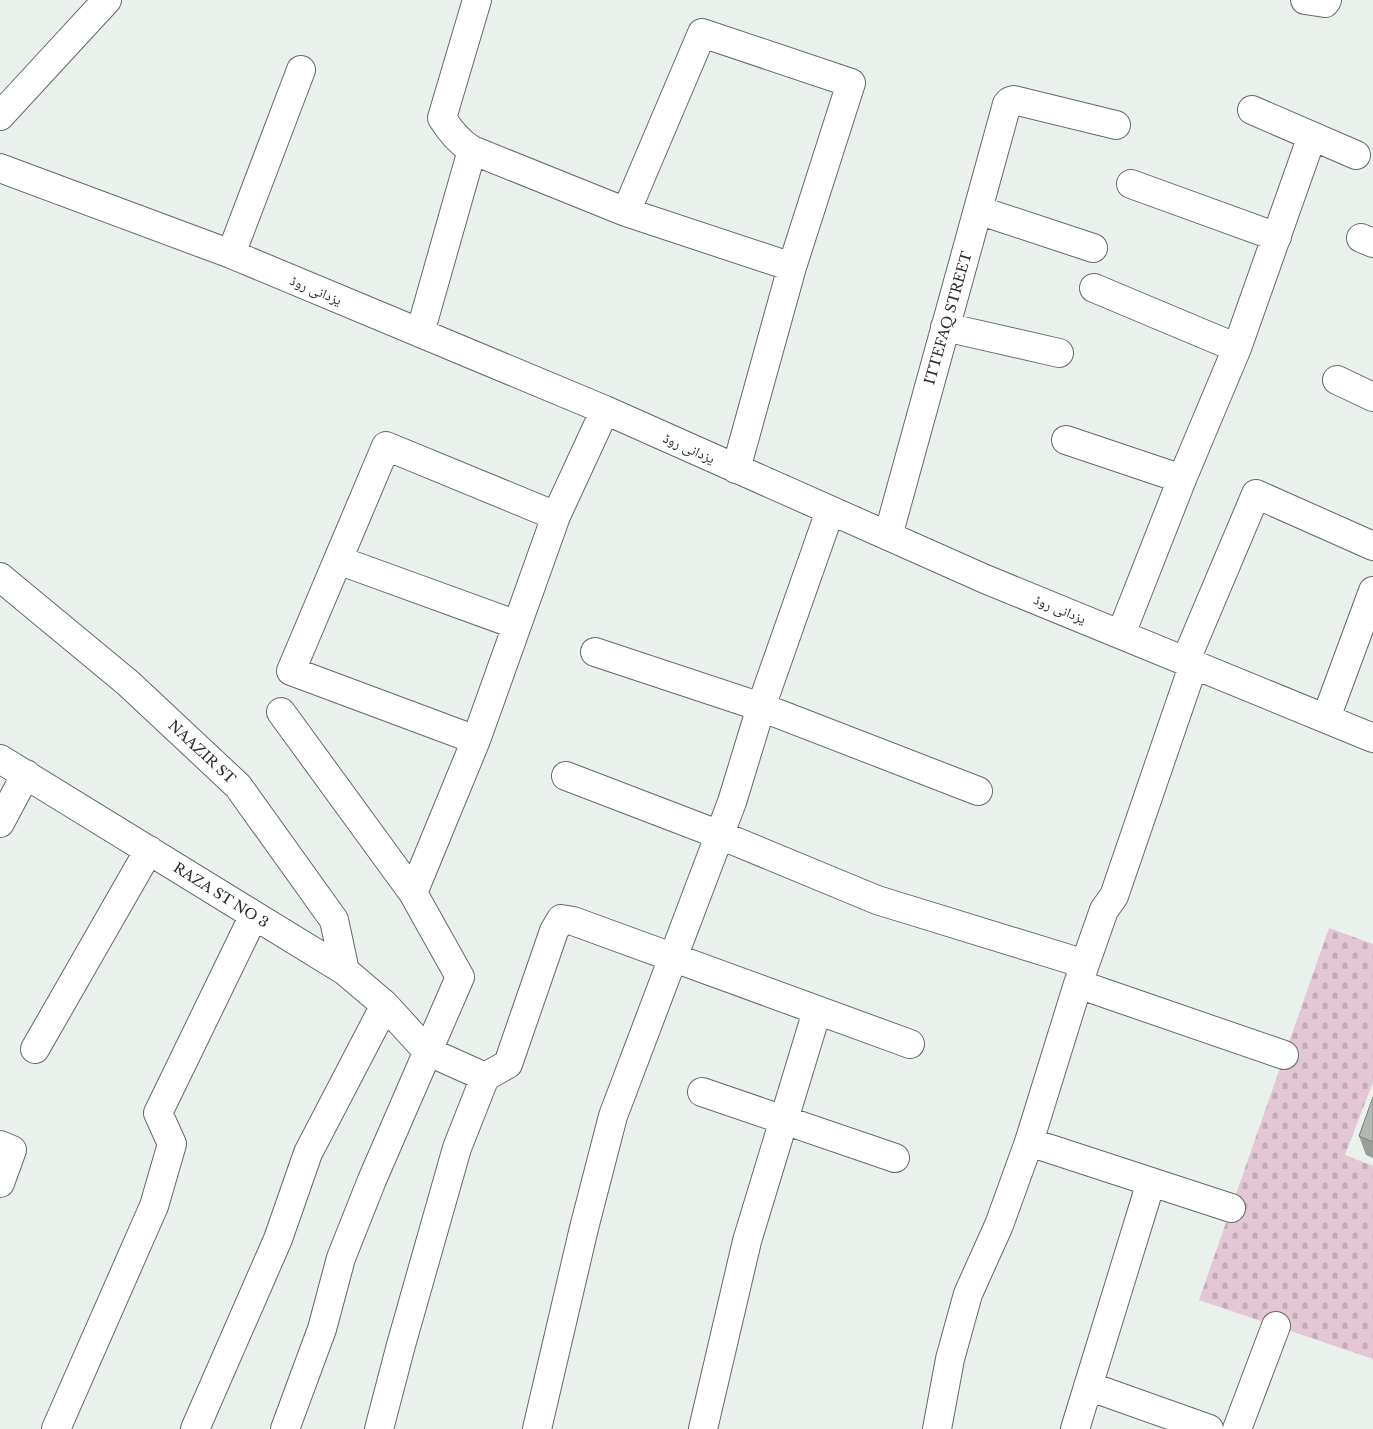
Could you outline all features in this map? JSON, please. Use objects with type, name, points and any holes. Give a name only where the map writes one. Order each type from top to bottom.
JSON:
[{"type":"street","points":[[0,116],[107,0]]},
{"type":"street","points":[[477,0],[442,118],[450,131],[464,144],[472,150],[626,212],[792,267]]},
{"type":"street","points":[[1305,0],[1325,3],[1327,0]]},
{"type":"street","points":[[626,212],[702,33],[851,83],[792,267],[736,469]]},
{"type":"street","points":[[230,254],[301,70]]},
{"type":"street","name":"ITTEFAQ STREET","points":[[888,536],[1007,104],[1014,100],[1116,125]]},
{"type":"street","points":[[1252,110],[1356,155]]},
{"type":"street","points":[[1121,634],[1182,479],[1237,348],[1312,136]]},
{"type":"street","points":[[420,333],[472,150]]},
{"type":"street","name":"یزدانی روڈ","points":[[0,168],[230,254],[605,410],[985,579],[1373,738]]},
{"type":"street","points":[[1131,184],[1277,237]]},
{"type":"street","points":[[978,210],[1093,248]]},
{"type":"street","points":[[1094,288],[1237,348]]},
{"type":"street","points":[[945,327],[1059,353]]},
{"type":"street","points":[[1336,380],[1373,397]]},
{"type":"street","points":[[412,893],[476,740],[556,516],[605,410]]},
{"type":"street","points":[[1066,440],[1182,479]]},
{"type":"street","points":[[476,740],[291,671],[386,446],[556,516]]},
{"type":"street","points":[[937,1429],[950,1359],[968,1294],[999,1225],[1029,1142],[1081,974],[1104,910],[1114,896],[1189,664],[1256,494],[1373,546]]},
{"type":"street","points":[[537,1429],[584,1228],[613,1116],[732,802],[760,707],[830,511]]},
{"type":"street","points":[[338,560],[517,625]]},
{"type":"street","name":"NAAZIR ST","points":[[1,580],[128,683],[238,786],[334,920],[345,971]]},
{"type":"street","points":[[1326,718],[1373,591]]},
{"type":"street","points":[[595,652],[760,707],[978,791]]},
{"type":"street","points":[[281,712],[412,893],[460,977],[372,1180],[341,1258],[322,1329],[285,1429]]},
{"type":"street","name":"RAZA ST NO 3","points":[[0,760],[26,774],[345,971],[385,1006],[427,1051]]},
{"type":"street","points":[[0,822],[26,774]]},
{"type":"street","points":[[566,776],[720,835],[877,900],[1081,974],[1284,1055]]},
{"type":"street","points":[[35,1049],[149,850]]},
{"type":"street","points":[[56,1429],[154,1206],[172,1144],[158,1113],[254,915]]},
{"type":"street","points":[[379,1429],[401,1344],[457,1148],[485,1077],[508,1064],[554,931],[561,920],[573,921],[910,1044]]},
{"type":"street","points":[[195,1429],[278,1239],[308,1153],[385,1006]]},
{"type":"street","points":[[703,1429],[747,1241],[817,1010]]},
{"type":"street","points":[[427,1051],[485,1077]]},
{"type":"street","points":[[702,1092],[895,1158]]},
{"type":"street","points":[[1029,1142],[1231,1208]]},
{"type":"street","points":[[0,1145],[12,1150],[0,1183]]},
{"type":"street","points":[[1074,1429],[1151,1182]]},
{"type":"street","points":[[1237,1429],[1276,1326]]},
{"type":"street","points":[[1088,1386],[1208,1429]]},
{"type":"green space","points":[[1329,928],[1373,944],[1373,1082],[1345,1155],[1373,1166],[1373,1359],[1199,1300]]},
{"type":"building","points":[[1373,1097],[1373,1142],[1359,1136]]}]
